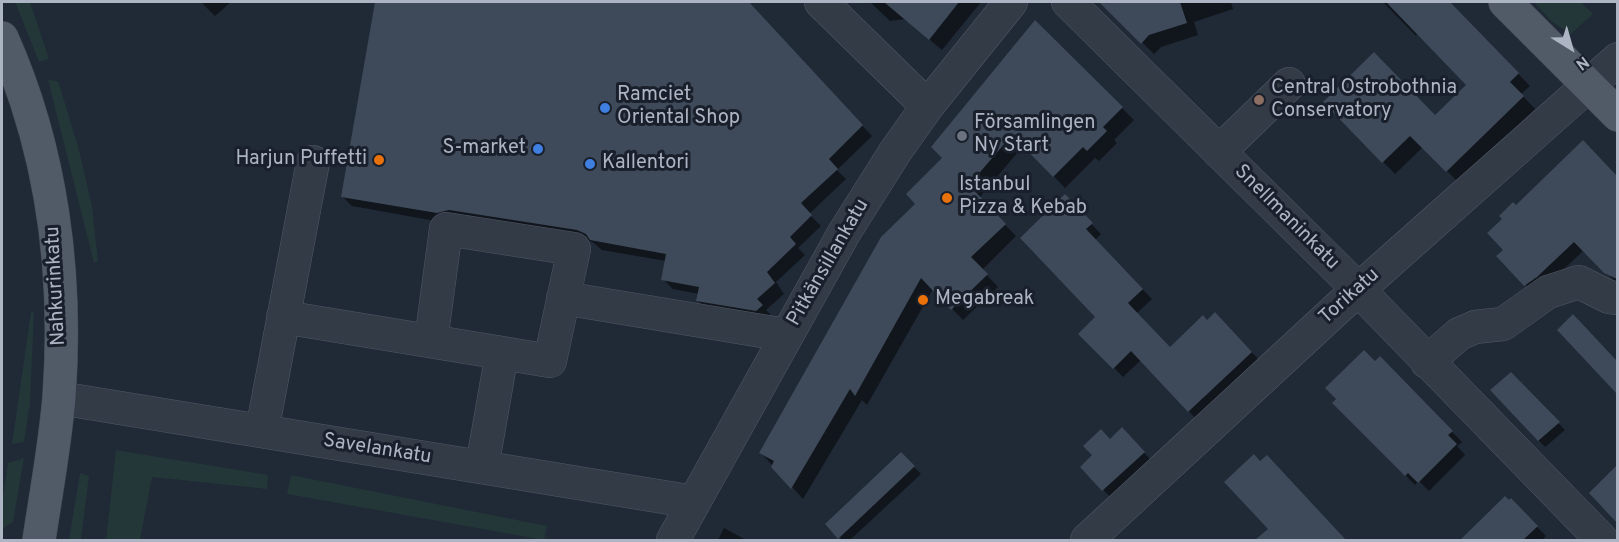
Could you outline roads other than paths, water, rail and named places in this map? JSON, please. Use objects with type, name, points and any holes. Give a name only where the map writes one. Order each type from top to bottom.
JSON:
[{"type":"main road","points":[[1505,2],[1617,115]]},
{"type":"main road","name":"Nahkurinkatu","points":[[2,38],[19,76],[41,151],[57,238],[61,281],[59,398],[39,540]]},
{"type":"street","points":[[821,2],[915,94],[929,104]]},
{"type":"street","name":"Pitkänsillankatu","points":[[673,540],[844,233],[895,152],[929,104],[1011,2]]},
{"type":"street","name":"Snellmaninkatu","points":[[1068,2],[1358,290],[1602,540]]},
{"type":"street","name":"Torikatu","points":[[1087,540],[1358,290],[1617,59]]},
{"type":"street","points":[[1219,152],[1289,84]]},
{"type":"street","points":[[262,431],[313,162]]},
{"type":"street","points":[[284,317],[550,361],[574,249],[447,229],[430,341]]},
{"type":"street","points":[[1427,362],[1459,334],[1475,327],[1503,324],[1548,292],[1579,282],[1609,297],[1617,298]]},
{"type":"street","points":[[563,298],[786,336]]},
{"type":"street","points":[[482,467],[502,353]]},
{"type":"street","name":"Savelankatu","points":[[59,398],[694,502]]},
{"type":"place","name":"Central Ostrobothnia Conservatory","points":[[1259,100]]},
{"type":"place","name":"Ramciet Oriental Shop","points":[[605,108]]},
{"type":"place","name":"Församlingen Ny Start","points":[[962,136]]},
{"type":"place","name":"S-market","points":[[538,149]]},
{"type":"place","name":"Harjun Puffetti","points":[[379,160]]},
{"type":"place","name":"Kallentori","points":[[590,164]]},
{"type":"place","name":"Istanbul Pizza & Kebab","points":[[947,198]]},
{"type":"place","name":"Megabreak","points":[[923,300]]}]
